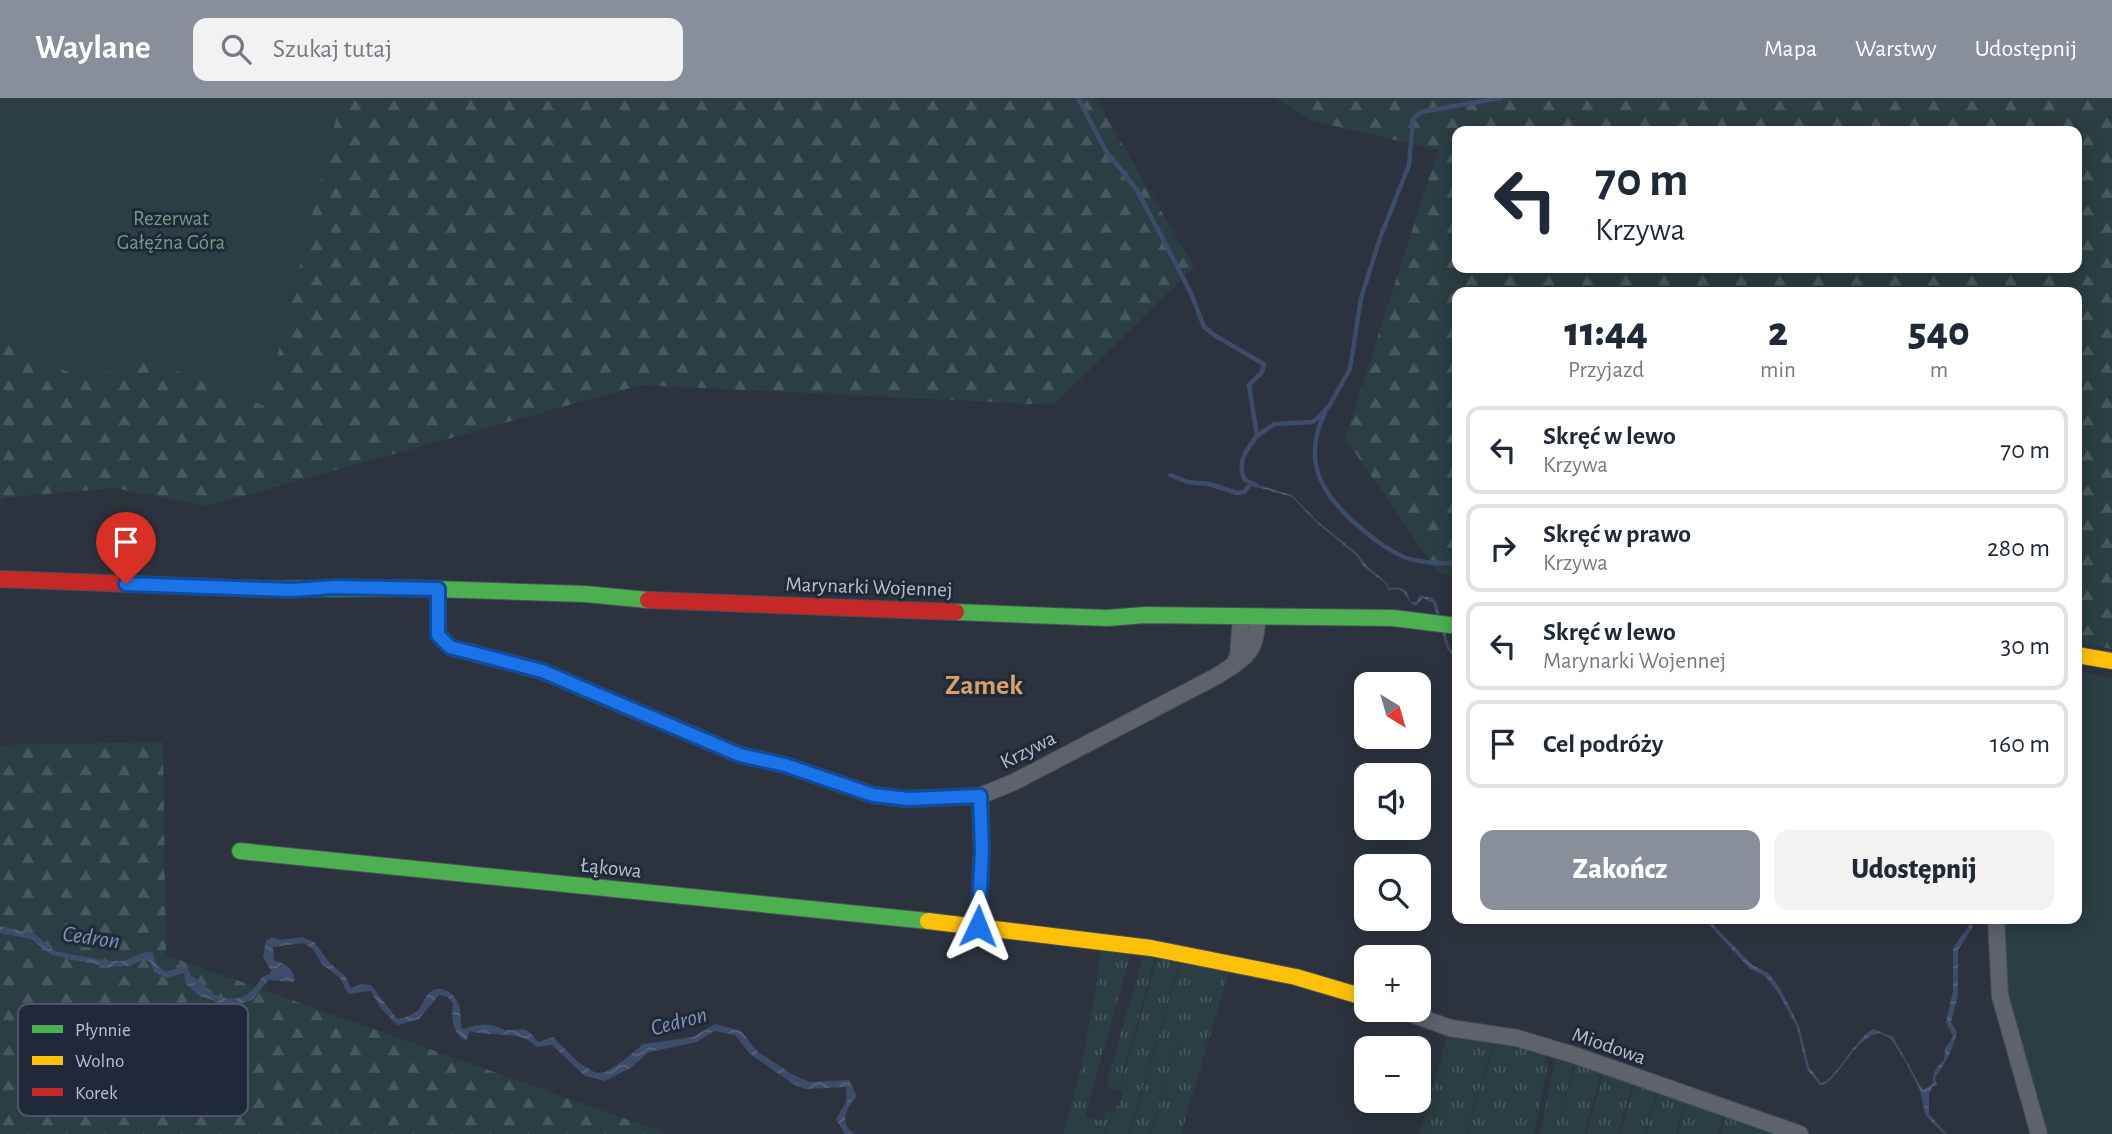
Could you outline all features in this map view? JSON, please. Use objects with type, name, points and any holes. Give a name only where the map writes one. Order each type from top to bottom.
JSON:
[{"type":"main road","name":"Marynarki Wojennej","points":[[0,579],[292,590],[335,587],[584,604],[629,599],[1108,618],[1145,615],[1393,631],[1452,625]]},
{"type":"main road","points":[[2082,656],[2112,661]]},
{"type":"main road","name":"Łąkowa","points":[[240,851],[978,926]]},
{"type":"main road","points":[[978,926],[1151,948],[1296,978],[1354,994]]},
{"type":"street","name":"Krzywa","points":[[438,595],[438,635],[450,647],[542,671],[740,755],[785,765],[873,795],[908,799],[980,796],[1014,782],[1233,666],[1249,623]]},
{"type":"street","points":[[978,926],[982,850],[980,796]]},
{"type":"street","points":[[1996,924],[2000,996],[2039,1134]]},
{"type":"street","name":"Miodowa","points":[[1431,1021],[1450,1028],[1507,1036],[1574,1055],[1801,1134]]},
{"type":"green space","points":[[0,98],[1095,98],[1194,267],[1054,405],[641,385],[207,506],[113,488],[2,498],[0,504]]},
{"type":"green space","name":"Rezerwat Gałęźna Góra","points":[[0,98],[341,98],[265,406],[148,360],[84,380],[0,338]]},
{"type":"green space","points":[[1276,98],[2112,98],[2112,649],[2082,643],[2082,287],[1452,287],[1452,574],[1438,573],[1345,438],[1438,150],[1309,120]]},
{"type":"green space","points":[[2082,671],[2112,678],[2112,1134],[2045,1134],[2004,994],[2000,924],[2082,924]]},
{"type":"green space","points":[[163,742],[166,955],[668,1134],[0,1134],[0,745]]},
{"type":"green space","points":[[1098,946],[1130,956],[1085,1116],[1104,1121],[1107,1112],[1111,1113],[1104,1134],[1063,1134],[1081,1069],[1098,976]]},
{"type":"green space","points":[[1144,953],[1156,955],[1118,1090],[1107,1087],[1107,1081]]},
{"type":"green space","points":[[1158,955],[1181,958],[1129,1134],[1106,1134],[1112,1113],[1114,1114],[1119,1106],[1123,1092],[1119,1090]]},
{"type":"green space","points":[[1182,958],[1230,967],[1181,1134],[1151,1134],[1185,1016],[1150,1134],[1130,1134]]},
{"type":"green space","points":[[1449,1029],[1495,1036],[1466,1134],[1420,1134],[1426,1113],[1431,1113],[1431,1094]]},
{"type":"green space","points":[[1496,1037],[1547,1051],[1545,1063],[1548,1064],[1534,1134],[1467,1134]]},
{"type":"green space","points":[[1558,1056],[1574,1061],[1560,1119],[1576,1061],[1601,1070],[1584,1134],[1540,1134]]},
{"type":"green space","points":[[1604,1071],[1633,1081],[1618,1134],[1587,1134]]},
{"type":"green space","points":[[1635,1082],[1657,1090],[1645,1134],[1620,1134]]},
{"type":"green space","points":[[1659,1090],[1686,1099],[1676,1134],[1646,1134]]},
{"type":"green space","points":[[1687,1100],[1724,1112],[1718,1134],[1678,1134]]},
{"type":"green space","points":[[1726,1113],[1775,1130],[1774,1134],[1720,1134]]},
{"type":"water","points":[[1251,483],[1292,495],[1317,521],[1358,554],[1366,565],[1387,583],[1389,588],[1403,589],[1411,602],[1417,602],[1420,595],[1432,598],[1436,602],[1452,654],[1447,649],[1433,603],[1423,598],[1416,606],[1408,600],[1400,590],[1388,590],[1386,584],[1364,567],[1357,556],[1317,523],[1292,497],[1250,485]]},
{"type":"water","points":[[1709,924],[1713,924],[1752,965],[1768,973],[1780,988],[1799,1026],[1809,1067],[1821,1083],[1833,1075],[1859,1041],[1873,1029],[1893,1037],[1923,1090],[1933,1083],[1935,1071],[1944,1061],[1945,1049],[1953,1037],[1946,1022],[1953,991],[1953,948],[1970,924],[1973,924],[1958,950],[1958,995],[1951,1022],[1957,1032],[1951,1051],[1935,1078],[1937,1084],[1932,1087],[1929,1095],[1929,1114],[1947,1134],[1925,1115],[1920,1090],[1905,1061],[1891,1039],[1879,1033],[1861,1043],[1833,1077],[1820,1085],[1807,1069],[1797,1027],[1777,991],[1765,976],[1750,969]]},
{"type":"water","points":[[0,926],[35,934],[54,951],[108,961],[124,961],[152,951],[157,966],[166,972],[183,966],[202,988],[218,996],[233,999],[246,995],[262,977],[270,974],[271,970],[263,957],[266,941],[272,937],[280,940],[302,937],[314,942],[330,963],[345,976],[351,988],[362,984],[371,985],[397,1019],[418,1010],[431,991],[444,990],[458,1003],[462,1029],[485,1025],[505,1030],[527,1030],[538,1042],[553,1037],[578,1062],[596,1073],[605,1072],[623,1061],[643,1044],[693,1037],[715,1024],[741,1031],[758,1052],[809,1082],[849,1080],[857,1096],[847,1111],[845,1121],[855,1134],[845,1134],[836,1119],[847,1100],[846,1087],[805,1089],[795,1085],[750,1054],[735,1035],[714,1031],[697,1042],[649,1052],[632,1067],[605,1081],[585,1076],[552,1045],[536,1047],[530,1041],[515,1036],[470,1031],[466,1041],[455,1030],[453,1004],[448,997],[439,995],[419,1019],[397,1025],[380,1007],[371,991],[348,994],[340,978],[322,964],[313,949],[303,943],[273,947],[274,960],[290,969],[295,980],[268,980],[253,999],[239,1004],[224,1004],[200,996],[186,984],[184,973],[167,978],[154,972],[150,962],[144,959],[130,966],[111,967],[52,955],[31,939],[0,933]]},
{"type":"waterway","points":[[1078,98],[1106,151],[1137,190],[1191,293],[1204,327],[1264,364],[1262,372],[1249,385],[1257,436],[1242,462],[1245,480],[1256,485]]},
{"type":"waterway","points":[[1257,436],[1274,424],[1312,422],[1318,418],[1329,406],[1350,369],[1361,298],[1380,238],[1409,165],[1413,119],[1421,112],[1500,98]]},
{"type":"waterway","points":[[1325,413],[1318,431],[1316,464],[1327,492],[1337,505],[1368,534],[1398,554],[1424,562],[1452,564]]},
{"type":"waterway","points":[[1170,475],[1237,493],[1244,492],[1251,484]]},
{"type":"waterway","name":"Cedron","points":[[187,975],[211,993]]},
{"type":"traffic: fast","points":[[264,589],[405,588],[585,594],[648,600]]},
{"type":"traffic: fast","points":[[956,612],[1107,618],[1145,615],[1393,618],[1452,625]]},
{"type":"traffic: fast","points":[[240,851],[928,921]]},
{"type":"traffic: slow","points":[[2082,656],[2112,661]]},
{"type":"traffic: slow","points":[[928,921],[1151,948],[1296,977],[1354,994]]},
{"type":"traffic: jam","points":[[0,579],[264,589]]},
{"type":"traffic: jam","points":[[648,600],[956,612]]},
{"type":"district","name":"Zamek","points":[[984,686]]},
{"type":"route","points":[[126,584],[292,590],[335,587],[438,589],[438,635],[450,647],[542,671],[740,755],[785,765],[873,795],[908,799],[980,796],[982,850],[978,926]]}]
